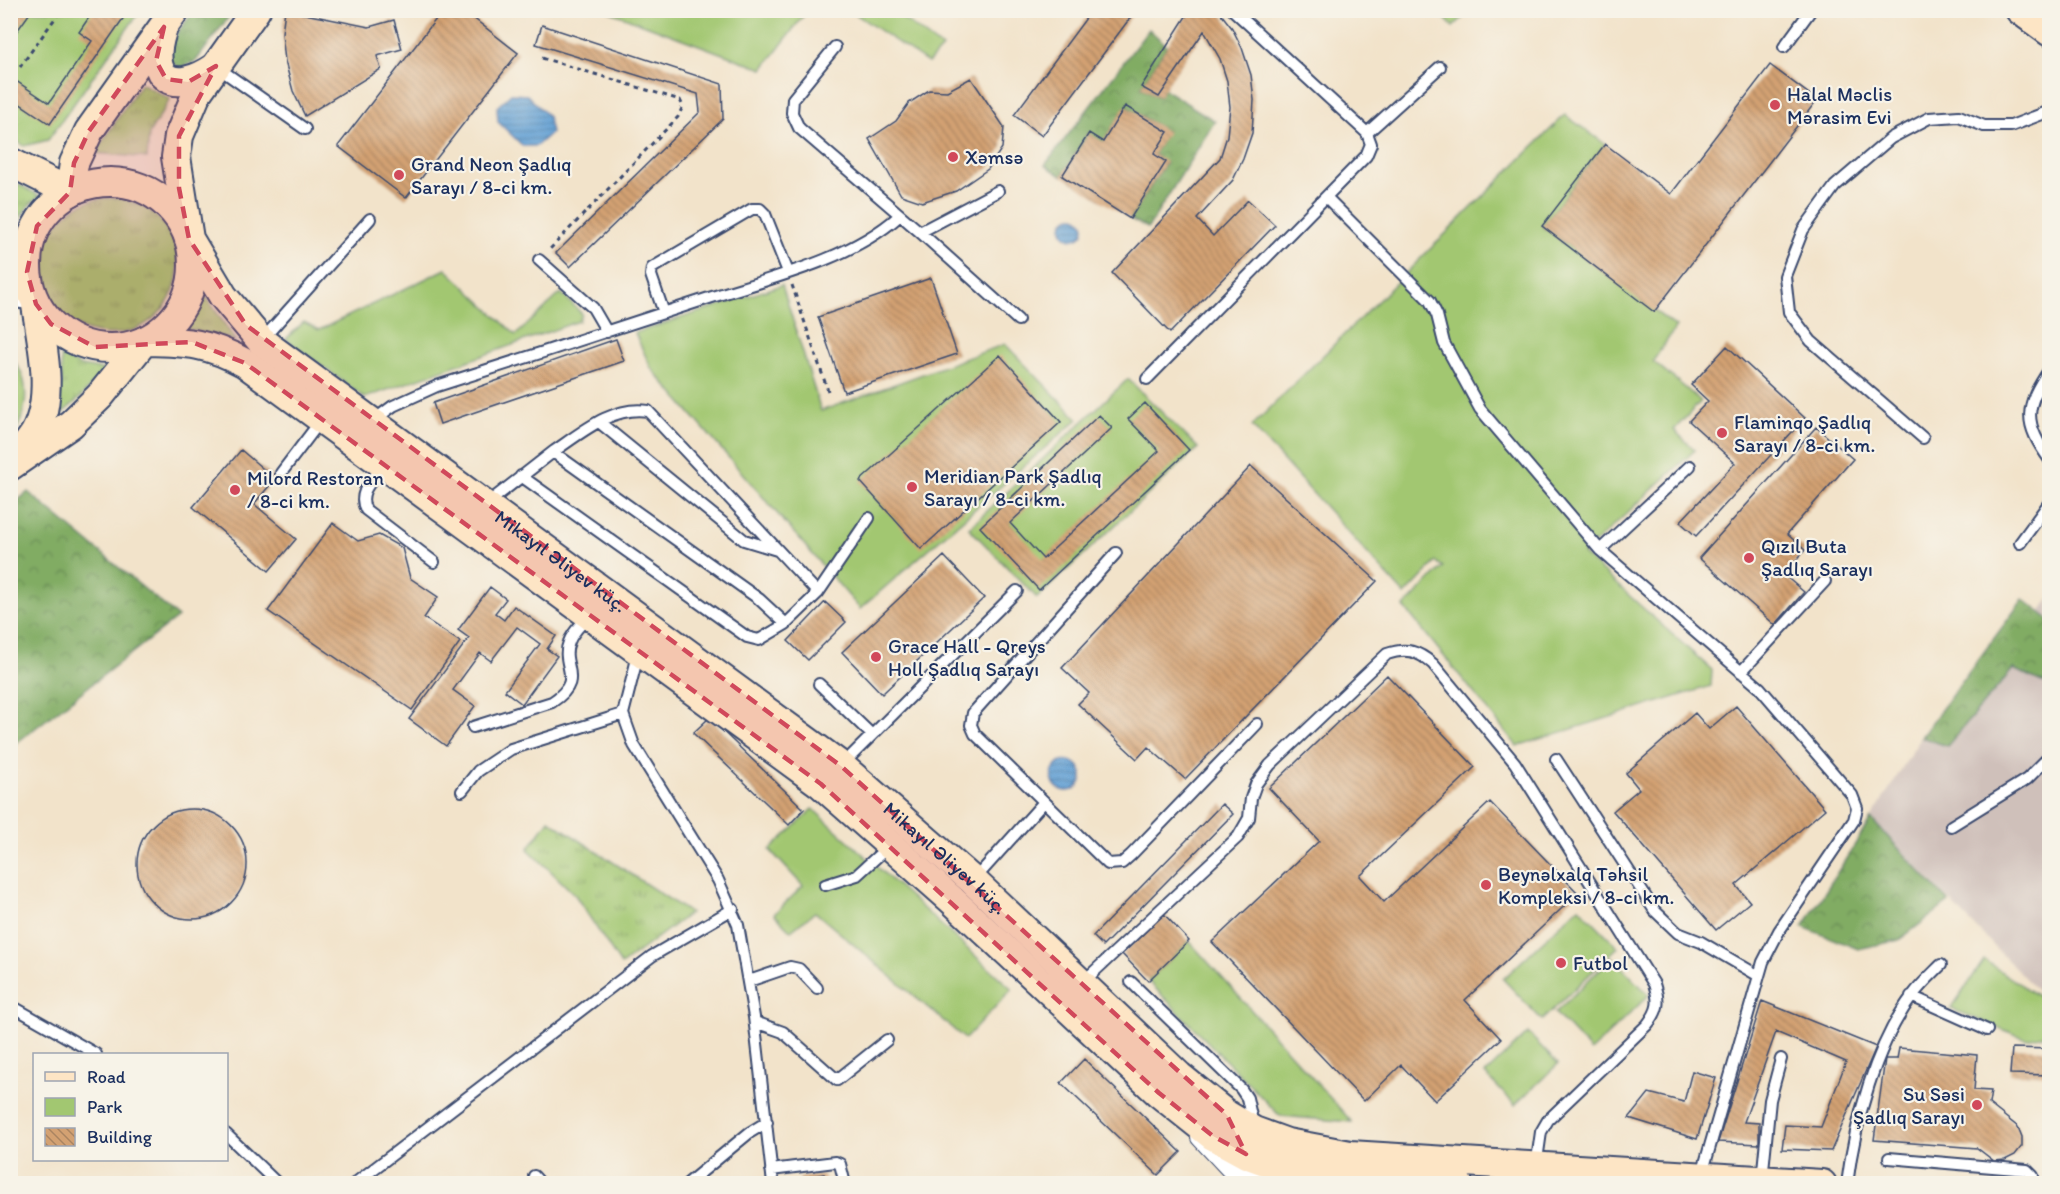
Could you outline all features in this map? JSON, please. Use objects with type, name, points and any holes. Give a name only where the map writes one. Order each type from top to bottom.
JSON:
[{"type":"main road","points":[[23,303],[79,342],[95,347],[120,348],[144,341],[176,316],[186,298],[192,279],[193,259],[177,167],[178,136],[198,93],[256,10]]},
{"type":"main road","points":[[2020,10],[2049,32]]},
{"type":"main road","points":[[169,19],[156,61],[159,71],[166,79],[176,83],[189,81],[216,66]]},
{"type":"main road","points":[[70,192],[74,163],[88,131],[169,19]]},
{"type":"main road","points":[[10,162],[43,163],[58,157],[88,131]]},
{"type":"main road","points":[[10,162],[70,192]]},
{"type":"main road","points":[[23,303],[28,248],[37,226],[51,207],[70,192],[93,184],[117,182],[141,188],[162,200],[170,208],[178,217],[189,239]]},
{"type":"main road","name":"Mikayıl Əliyev küç.","points":[[189,239],[223,296],[261,341],[841,766],[973,881],[1179,1076],[1227,1115],[1250,1142],[1287,1143],[1350,1155],[1701,1180],[1762,1180],[1822,1184]]},
{"type":"main road","points":[[10,269],[23,303],[45,377],[43,402],[36,431],[12,465]]},
{"type":"main road","points":[[144,341],[192,342],[228,354],[245,363],[821,783],[1159,1094],[1213,1136],[1250,1142],[1283,1179],[1347,1179],[1458,1184]]},
{"type":"main road","points":[[12,465],[71,424],[100,396],[144,341]]},
{"type":"street","points":[[1159,1094],[1245,1184]]},
{"type":"street","points":[[1250,1142],[1260,1184]]},
{"type":"lane","points":[[1147,379],[1366,156],[1371,144],[1367,133],[1233,10]]},
{"type":"lane","points":[[1784,47],[1811,10]]},
{"type":"lane","points":[[835,47],[793,99],[792,113],[799,128],[1018,320]]},
{"type":"lane","points":[[216,66],[305,129]]},
{"type":"lane","points":[[1367,133],[1440,67]]},
{"type":"lane","points":[[1923,438],[1811,341],[1789,312],[1785,276],[1803,230],[1835,186],[1891,138],[1929,118],[1959,116],[1984,126],[2011,126],[2049,111]]},
{"type":"lane","points":[[920,232],[998,191]]},
{"type":"lane","points":[[1326,197],[1430,301],[1437,315],[1444,343],[1480,409],[1600,550],[1760,688],[1843,782],[1857,808],[1854,820],[1769,948],[1703,1164],[1701,1180]]},
{"type":"lane","points":[[664,313],[651,275],[652,268],[752,209],[760,209],[765,214],[788,272]]},
{"type":"lane","points":[[371,422],[393,406],[437,386],[788,272],[861,244],[882,232],[899,216]]},
{"type":"lane","points":[[261,341],[370,219]]},
{"type":"lane","points":[[10,248],[37,226]]},
{"type":"lane","points":[[539,260],[593,308],[607,332]]},
{"type":"lane","points":[[2049,369],[2034,391],[2028,412],[2034,438],[2049,460]]},
{"type":"lane","points":[[485,505],[553,452],[599,422],[631,408],[648,411],[818,593]]},
{"type":"lane","points":[[281,473],[322,419]]},
{"type":"lane","points":[[599,422],[744,540],[779,551]]},
{"type":"lane","points":[[553,452],[759,600],[786,624]]},
{"type":"lane","points":[[384,464],[362,495],[362,502],[366,510],[434,562]]},
{"type":"lane","points":[[1600,550],[1690,466]]},
{"type":"lane","points":[[521,476],[747,637],[759,640],[786,624],[818,593],[869,518]]},
{"type":"lane","points":[[2020,543],[2049,502]]},
{"type":"lane","points":[[1116,553],[973,713],[971,725],[975,734],[1108,864],[1122,863],[1257,724]]},
{"type":"lane","points":[[1741,672],[1825,581]]},
{"type":"lane","points":[[841,766],[1017,591]]},
{"type":"lane","points":[[473,727],[552,702],[563,695],[569,684],[569,641],[589,615]]},
{"type":"lane","points":[[639,649],[623,714],[634,745],[718,880],[733,909],[744,950],[755,1022],[773,1184]]},
{"type":"lane","points":[[1082,983],[1238,837],[1249,818],[1251,798],[1256,784],[1270,765],[1387,654],[1399,649],[1418,652],[1433,664],[1515,763],[1654,984],[1659,999],[1657,1012],[1647,1025],[1548,1120],[1541,1132],[1536,1167]]},
{"type":"lane","points":[[819,684],[872,735]]},
{"type":"lane","points":[[462,790],[478,771],[511,749],[623,714]]},
{"type":"lane","points":[[1951,826],[2027,780],[2049,756]]},
{"type":"lane","points":[[1556,759],[1662,919],[1677,933],[1701,942],[1759,976]]},
{"type":"lane","points":[[973,881],[1044,802]]},
{"type":"lane","points":[[825,885],[857,875],[890,845]]},
{"type":"lane","points":[[354,1184],[652,956],[733,909]]},
{"type":"lane","points":[[1847,1184],[1853,1144],[1889,1033],[1911,996],[1941,965]]},
{"type":"lane","points":[[749,981],[790,967],[799,969],[817,988]]},
{"type":"lane","points":[[1131,982],[1241,1089],[1246,1098],[1250,1142]]},
{"type":"lane","points":[[1911,996],[1987,1030]]},
{"type":"lane","points":[[10,1005],[94,1053]]},
{"type":"lane","points":[[755,1022],[783,1032],[837,1080],[887,1040]]},
{"type":"lane","points":[[1762,1180],[1770,1100],[1780,1059]]},
{"type":"lane","points":[[687,1184],[749,1133],[767,1122]]},
{"type":"lane","points":[[228,1136],[278,1184]]},
{"type":"lane","points":[[1889,1158],[2027,1170],[2033,1176],[2033,1184]]},
{"type":"lane","points":[[771,1170],[835,1162],[840,1164],[845,1184]]},
{"type":"path","points":[[20,67],[58,11]]},
{"type":"path","points":[[539,260],[678,117],[683,106],[680,100],[542,58]]},
{"type":"path","points":[[788,272],[828,391]]},
{"type":"path","points":[[10,370],[17,364]]},
{"type":"highlighted area","points":[[164,27],[156,61],[166,79],[188,82],[216,66],[179,136],[179,188],[189,239],[246,325],[841,766],[1227,1115],[1246,1154],[1213,1136],[1159,1093],[821,784],[245,363],[192,342],[95,347],[51,324],[36,304],[27,272],[37,226],[70,192],[74,163],[89,131]]},
{"type":"shaded area","points":[[2023,599],[2040,612],[2049,599],[2049,1003],[1871,819],[1921,737]]},
{"type":"green space","points":[[10,11],[140,11],[48,140],[24,146],[11,137]]},
{"type":"green space","points":[[194,11],[233,11],[196,61],[181,68],[169,57],[169,49],[177,33]]},
{"type":"green space","points":[[608,11],[807,11],[763,69]]},
{"type":"green space","points":[[851,11],[893,11],[942,48],[928,63]]},
{"type":"green space","points":[[1438,11],[1470,11],[1453,27]]},
{"type":"green space","points":[[1149,29],[1167,46],[1141,87],[1159,97],[1164,89],[1215,121],[1148,228],[1130,219],[1166,163],[1154,154],[1167,132],[1126,106],[1103,142],[1088,133],[1062,176],[1045,165]]},
{"type":"green space","points":[[141,83],[170,99],[149,134],[147,158],[95,153]]},
{"type":"green space","points":[[1565,115],[1605,144],[1542,226],[1676,327],[1653,361],[1701,401],[1674,430],[1695,450],[1583,554],[1712,670],[1711,686],[1517,746],[1404,607],[1443,567],[1436,562],[1405,595],[1252,426]]},
{"type":"green space","points":[[11,180],[40,196],[24,212],[14,232],[11,227]]},
{"type":"green space","points":[[110,198],[136,203],[148,209],[158,218],[167,228],[173,240],[178,266],[173,292],[167,304],[158,314],[148,323],[136,329],[110,334],[84,329],[72,323],[62,314],[53,304],[47,292],[42,266],[47,240],[53,228],[62,218],[72,209],[84,203]]},
{"type":"green space","points":[[446,269],[516,335],[561,293],[582,314],[579,321],[365,398],[286,339],[304,322],[319,330]]},
{"type":"green space","points":[[782,285],[821,411],[1005,344],[1078,419],[860,609],[651,368],[635,333]]},
{"type":"green space","points":[[203,292],[236,341],[181,327],[195,310]]},
{"type":"green space","points":[[61,356],[81,366],[105,370],[78,400],[54,420],[62,384]]},
{"type":"green space","points":[[11,357],[23,377],[26,398],[21,420],[11,441]]},
{"type":"green space","points":[[1128,379],[1198,448],[1037,598],[969,528]]},
{"type":"green space","points":[[28,492],[178,617],[11,747],[11,506]]},
{"type":"green space","points":[[2023,599],[2049,619],[2049,685],[2013,669],[1947,746],[1921,737]]},
{"type":"green space","points":[[813,809],[1012,989],[965,1039],[815,912],[791,931],[774,914],[803,886],[770,850]]},
{"type":"green space","points":[[1871,819],[1949,902],[1899,940],[1858,949],[1803,927]]},
{"type":"green space","points":[[549,820],[690,913],[621,965],[575,895],[528,849]]},
{"type":"green space","name":"Futbol","points":[[1579,907],[1618,947],[1542,1020],[1503,979]]},
{"type":"green space","points":[[1189,941],[1352,1122],[1280,1116],[1148,981]]},
{"type":"green space","points":[[1612,957],[1649,995],[1591,1051],[1555,1013]]},
{"type":"green space","points":[[1984,960],[2049,1004],[2049,1034],[2027,1039],[1951,1009]]},
{"type":"green space","points":[[1528,1033],[1558,1064],[1515,1105],[1485,1074]]},
{"type":"water","points":[[511,94],[527,95],[548,116],[551,133],[536,146],[523,146],[498,122],[497,107]]},
{"type":"water","points":[[1069,217],[1077,217],[1084,224],[1084,232],[1077,239],[1069,239],[1062,232],[1062,224]]},
{"type":"water","points":[[1067,761],[1078,765],[1082,776],[1078,787],[1067,791],[1056,787],[1052,776],[1056,765]]},
{"type":"building","points":[[10,10],[32,10],[10,41]]},
{"type":"building","points":[[94,10],[129,10],[50,124],[10,97],[10,77],[49,103],[92,41],[79,32]]},
{"type":"building","points":[[285,10],[369,27],[394,20],[402,49],[377,56],[381,69],[305,116],[293,91],[285,61],[282,33]]},
{"type":"building","points":[[443,10],[463,10],[518,53],[406,198],[338,146]]},
{"type":"building","points":[[1092,10],[1136,10],[1042,136],[1014,115]]},
{"type":"building","points":[[1190,10],[1218,10],[1232,28],[1251,75],[1254,100],[1252,133],[1233,180],[1197,219],[1213,236],[1248,200],[1275,225],[1170,333],[1112,273],[1220,158],[1227,136],[1230,107],[1227,81],[1220,59],[1204,31],[1159,97],[1141,87]]},
{"type":"building","points":[[542,25],[722,84],[723,119],[570,267],[556,253],[700,112],[698,94],[536,44]]},
{"type":"building","points":[[1770,65],[1817,100],[1654,312],[1542,226],[1605,144],[1671,194]]},
{"type":"building","points":[[971,78],[1004,127],[1002,148],[988,169],[956,191],[922,202],[901,195],[869,139],[896,121],[909,103],[929,90],[947,91]]},
{"type":"building","points":[[1125,106],[1168,132],[1154,154],[1166,162],[1130,219],[1062,176],[1089,133],[1103,142]]},
{"type":"building","points":[[931,278],[957,354],[844,392],[818,317]]},
{"type":"building","points":[[616,339],[624,361],[440,424],[433,403]]},
{"type":"building","points":[[1727,346],[1805,418],[1696,536],[1680,522],[1735,463],[1689,421],[1708,401],[1691,385]]},
{"type":"building","points":[[1000,355],[1061,422],[921,549],[860,481]]},
{"type":"building","points":[[1145,403],[1189,450],[1039,590],[980,527],[1099,415],[1112,428],[1010,523],[1043,559],[1159,451],[1128,419]]},
{"type":"building","points":[[1816,427],[1853,459],[1787,534],[1805,550],[1784,575],[1804,592],[1775,625],[1699,558]]},
{"type":"building","points":[[241,450],[275,479],[254,504],[296,539],[269,571],[193,507]]},
{"type":"building","points":[[1251,466],[1377,581],[1185,779],[1148,747],[1137,759],[1078,704],[1089,693],[1062,668]]},
{"type":"building","points":[[333,523],[358,541],[379,535],[402,548],[410,578],[438,597],[424,618],[460,642],[412,710],[268,611]]},
{"type":"building","points":[[944,556],[984,598],[882,694],[842,652]]},
{"type":"building","points":[[490,587],[506,599],[495,613],[504,620],[514,606],[556,636],[547,649],[557,656],[522,704],[505,691],[540,644],[517,627],[491,661],[480,653],[453,690],[475,706],[446,746],[409,719],[469,638],[458,630]]},
{"type":"building","points":[[825,602],[846,622],[808,660],[788,641]]},
{"type":"building","name":"Beynəlxalq Təhsil Kompleksi / 8-ci km.","points":[[1387,675],[1475,767],[1360,876],[1384,902],[1490,802],[1578,893],[1465,1000],[1501,1039],[1435,1101],[1401,1065],[1364,1101],[1212,942],[1319,841],[1269,788]]},
{"type":"building","points":[[1736,706],[1825,809],[1736,885],[1750,902],[1716,930],[1613,811],[1639,789],[1626,773],[1695,713],[1709,729]]},
{"type":"building","points":[[709,718],[804,809],[789,825],[693,733]]},
{"type":"building","points":[[1222,804],[1233,814],[1103,946],[1093,936]]},
{"type":"building","points":[[192,809],[213,814],[231,825],[242,843],[247,864],[242,885],[231,903],[213,914],[192,919],[171,914],[153,903],[142,885],[137,864],[142,843],[153,825],[171,814]]},
{"type":"building","points":[[1164,914],[1189,941],[1148,981],[1122,954]]},
{"type":"building","points":[[1762,1001],[1876,1047],[1831,1151],[1782,1149],[1785,1125],[1821,1127],[1846,1062],[1776,1032],[1744,1122],[1759,1123],[1759,1144],[1718,1142]]},
{"type":"building","points":[[1899,1048],[1977,1055],[1974,1090],[1991,1091],[1989,1104],[2018,1127],[2022,1137],[2022,1146],[2015,1155],[2005,1160],[1994,1161],[1977,1148],[1874,1140],[1885,1059],[1897,1059]]},
{"type":"building","points":[[2012,1048],[2050,1049],[2050,1075],[2010,1074]]},
{"type":"building","points":[[1084,1059],[1181,1152],[1158,1175],[1061,1083]]},
{"type":"building","points":[[1692,1071],[1716,1078],[1697,1139],[1629,1118],[1649,1093],[1684,1102]]},
{"type":"building","points":[[824,1174],[826,1184],[801,1184],[800,1178]]},
{"type":"place","name":"Halal Məclis Mərasim Evi","points":[[1775,105]]},
{"type":"place","name":"Xəmsə","points":[[953,157]]},
{"type":"place","name":"Grand Neon Şadlıq Sarayı / 8-ci km.","points":[[399,175]]},
{"type":"place","name":"Flaminqo Şadlıq Sarayı / 8-ci km.","points":[[1722,433]]},
{"type":"place","name":"Meridian Park Şadlıq Sarayı / 8-ci km.","points":[[912,487]]},
{"type":"place","name":"Milord Restoran / 8-ci km.","points":[[235,490]]},
{"type":"place","name":"Qızıl Buta Şadlıq Sarayı","points":[[1749,558]]},
{"type":"place","name":"Grace Hall - Qreys Holl Şadlıq Sarayı","points":[[876,657]]},
{"type":"place","name":"Beynəlxalq Təhsil Kompleksi / 8-ci km.","points":[[1486,885]]},
{"type":"place","name":"Futbol","points":[[1561,963]]},
{"type":"place","name":"Su Səsi Şadlıq Sarayı","points":[[1977,1105]]}]
